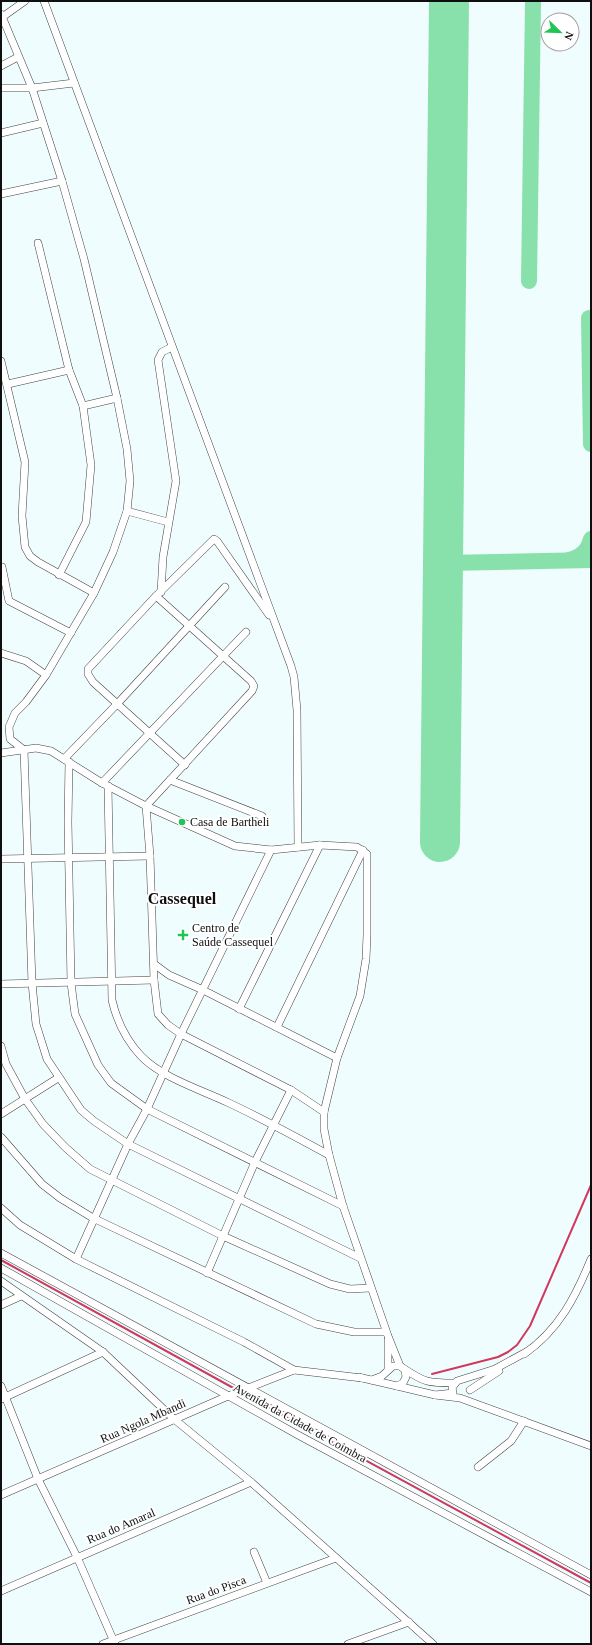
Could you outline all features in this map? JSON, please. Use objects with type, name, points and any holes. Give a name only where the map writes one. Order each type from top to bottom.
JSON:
[{"type":"street","points":[[25,1],[1,16],[32,88],[62,181],[84,259],[117,398],[127,449],[130,481],[127,511],[113,552],[94,593],[46,675],[26,702],[15,713],[9,727],[10,739],[24,750],[32,983],[36,1024],[47,1059],[58,1078],[81,1110],[94,1121],[128,1144],[360,1258]]},
{"type":"street","points":[[44,1],[276,624],[294,677],[297,710],[298,847]]},
{"type":"street","points":[[1,66],[18,57]]},
{"type":"street","points":[[1,88],[32,88],[74,83]]},
{"type":"street","points":[[1,133],[43,123]]},
{"type":"street","points":[[1,194],[62,181]]},
{"type":"street","points":[[38,243],[69,370],[83,406],[91,464],[86,522],[59,575]]},
{"type":"street","points":[[158,594],[168,522],[176,491],[176,481],[158,360],[162,352],[172,347]]},
{"type":"street","points":[[1,361],[8,384],[25,462],[22,516],[26,547],[30,556],[59,575],[94,593]]},
{"type":"street","points":[[8,384],[69,370]]},
{"type":"street","points":[[83,406],[117,398]]},
{"type":"street","points":[[127,511],[168,522]]},
{"type":"street","points":[[185,765],[119,703],[93,682],[88,674],[88,669],[158,594],[212,541],[216,540],[276,624]]},
{"type":"street","points":[[2,567],[9,601],[70,633]]},
{"type":"street","points":[[225,587],[67,760],[71,983],[75,1014],[98,1065],[111,1083],[147,1109],[343,1206]]},
{"type":"street","points":[[158,594],[190,626],[252,681],[254,686],[252,691],[146,806],[150,856],[154,980],[158,1014],[168,1025],[181,1034],[291,1090],[324,1112]]},
{"type":"street","points":[[246,632],[151,733],[105,785],[112,1000],[116,1018],[126,1037],[142,1057],[164,1073],[275,1125],[329,1156]]},
{"type":"street","points":[[1,653],[26,661],[46,675]]},
{"type":"street","points":[[1,753],[43,749],[67,760],[105,785],[146,806],[224,842],[242,847],[272,850],[320,845],[357,847],[367,854],[366,959],[360,996],[337,1058],[324,1112],[324,1129],[329,1156],[360,1258],[387,1334],[406,1376],[403,1383],[396,1386]]},
{"type":"street","points":[[170,780],[262,816]]},
{"type":"street","points":[[239,1009],[320,845]]},
{"type":"street","points":[[76,1259],[93,1218],[128,1144],[147,1109],[181,1034],[272,850]]},
{"type":"street","points":[[277,1028],[363,850]]},
{"type":"street","points":[[1,859],[150,856]]},
{"type":"street","points":[[154,964],[169,975],[204,990],[337,1058]]},
{"type":"street","points":[[1,984],[154,980]]},
{"type":"street","points":[[1,1046],[6,1064],[25,1099],[43,1124],[77,1159],[90,1169],[222,1236],[330,1284],[350,1289],[370,1288]]},
{"type":"street","points":[[1,1114],[58,1078]]},
{"type":"street","points":[[206,1273],[240,1199],[255,1162],[275,1125],[291,1090]]},
{"type":"street","points":[[1,1137],[42,1184],[60,1198],[93,1218],[316,1324],[354,1332],[387,1334]]},
{"type":"street","points":[[1,1208],[20,1225],[76,1259],[244,1342],[294,1370],[374,1380],[393,1366],[401,1367],[420,1380],[436,1383],[467,1383],[469,1392],[484,1406]]},
{"type":"street","name":"Avenida da Cidade de Coimbra","points":[[1,1253],[591,1575]]},
{"type":"street","points":[[460,1398],[528,1351],[556,1324],[569,1307],[591,1259]]},
{"type":"street","name":"Avenida da Cidade de Coimbra","points":[[1,1268],[231,1395],[298,1435],[591,1592]]},
{"type":"street","points":[[1,1281],[103,1352],[174,1419],[251,1482],[410,1622],[432,1644]]},
{"type":"street","points":[[1,1305],[21,1296]]},
{"type":"street","points":[[387,1334],[386,1379],[396,1386]]},
{"type":"street","points":[[435,1394],[453,1393],[452,1388],[457,1382],[496,1369],[528,1351]]},
{"type":"street","points":[[3,1398],[103,1352]]},
{"type":"street","name":"Rua Ngola Mbandi","points":[[1,1495],[246,1388],[294,1370]]},
{"type":"street","points":[[358,1377],[460,1398],[591,1446]]},
{"type":"street","points":[[1,1386],[3,1398],[38,1479],[77,1557],[114,1642]]},
{"type":"street","points":[[478,1467],[511,1441],[524,1421]]},
{"type":"street","name":"Rua do Amaral","points":[[1,1591],[251,1482]]},
{"type":"street","points":[[254,1552],[267,1583]]},
{"type":"street","name":"Rua do Pisca","points":[[103,1644],[114,1642],[336,1558]]},
{"type":"street","points":[[348,1644],[410,1622]]},
{"type":"waterway","points":[[432,1374],[498,1357],[517,1345],[530,1326],[591,1185]]},
{"type":"waterway","points":[[1,1260],[237,1390]]},
{"type":"waterway","points":[[242,1393],[591,1583]]},
{"type":"taxiway","points":[[529,281],[533,1]]},
{"type":"taxiway","points":[[589,318],[591,444]]},
{"type":"taxiway","points":[[569,560],[583,553],[588,547],[591,539]]},
{"type":"taxiway","points":[[443,563],[591,560]]},
{"type":"runway","points":[[440,842],[449,1]]},
{"type":"place","name":"Casa de Bartheli","points":[[182,822]]},
{"type":"place","name":"Centro de Saúde Cassequel","points":[[183,935]]},
{"type":"district","name":"Cassequel","points":[[182,898]]}]
